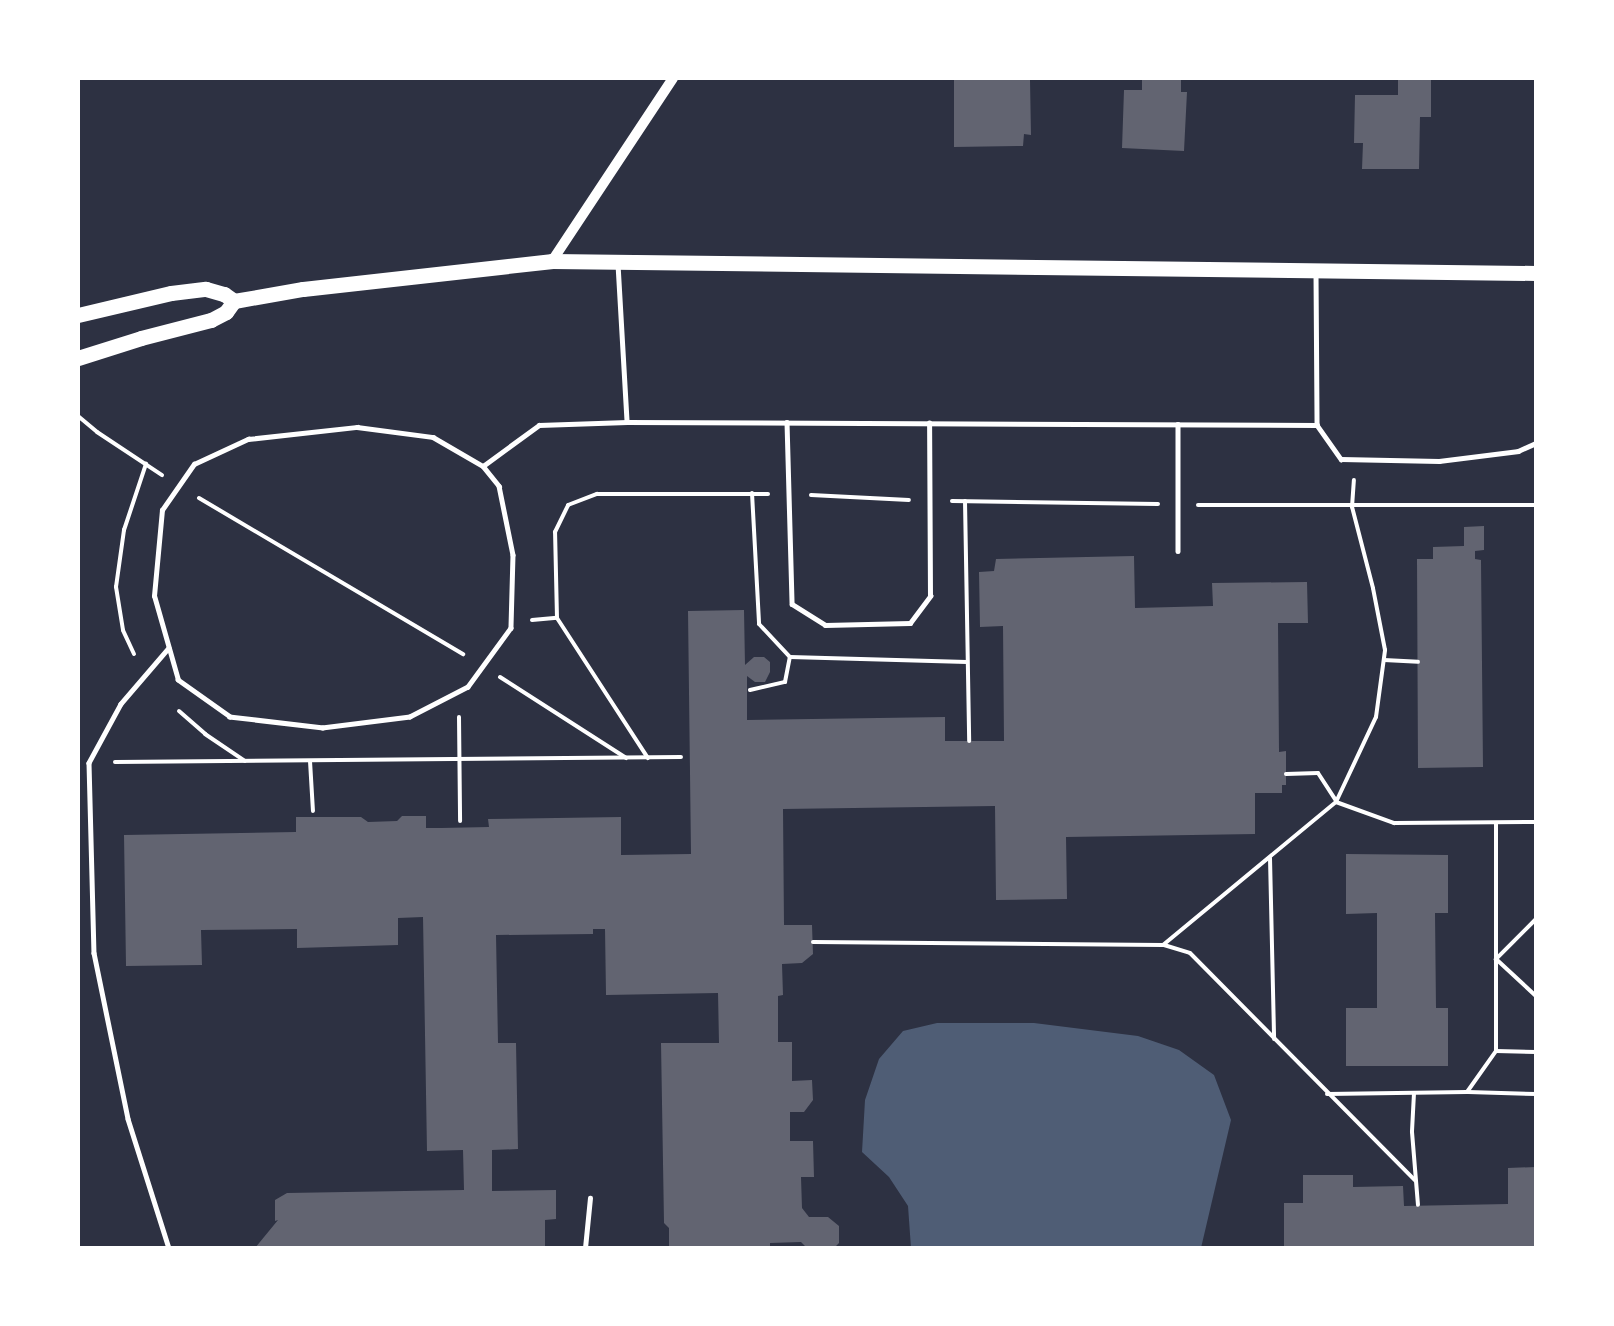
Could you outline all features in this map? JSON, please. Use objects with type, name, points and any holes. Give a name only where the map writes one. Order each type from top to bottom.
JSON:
[{"type":"main road","points":[[78,358],[141,338],[211,320],[226,312],[234,302],[303,289],[552,261],[1536,273]]},
{"type":"main road","points":[[78,315],[171,293],[206,289],[224,294],[234,302]]},
{"type":"street","points":[[552,261],[673,78]]},
{"type":"lane","points":[[618,261],[627,422]]},
{"type":"lane","points":[[1316,270],[1317,425],[1341,459],[1439,461],[1518,451],[1536,443]]},
{"type":"lane","points":[[483,465],[539,425],[627,422],[786,422],[1317,425]]},
{"type":"lane","points":[[786,422],[792,604],[825,625],[910,623],[930,596],[929,423]]},
{"type":"lane","points":[[1178,424],[1178,551]]},
{"type":"lane","points":[[357,427],[433,436],[483,465],[499,486],[513,555],[511,628],[468,687],[410,717],[323,728],[230,717],[178,680],[154,596],[162,510],[194,464],[248,439],[357,427]]},
{"type":"lane","points":[[169,648],[121,704],[89,763],[94,953],[128,1119],[169,1248]]},
{"type":"lane","points":[[585,1248],[590,1198]]},
{"type":"path","points":[[78,416],[97,432],[179,486],[483,666],[626,758]]},
{"type":"path","points":[[1163,945],[1336,802],[1376,717],[1385,650],[1374,588],[1352,507],[1355,459]]},
{"type":"path","points":[[648,758],[557,618],[555,532],[568,505],[597,494],[789,494],[930,501],[1352,507],[1536,505]]},
{"type":"path","points":[[752,494],[759,624],[790,657],[967,662]]},
{"type":"path","points":[[965,501],[969,741]]},
{"type":"path","points":[[526,630],[531,621],[557,618]]},
{"type":"path","points":[[750,690],[785,682],[790,657]]},
{"type":"path","points":[[1384,660],[1418,662]]},
{"type":"path","points":[[494,686],[503,679],[508,669]]},
{"type":"path","points":[[460,821],[458,718],[464,712]]},
{"type":"path","points":[[89,763],[681,757]]},
{"type":"path","points":[[310,761],[313,811]]},
{"type":"path","points":[[1286,774],[1318,773],[1336,802],[1394,823],[1536,822]]},
{"type":"path","points":[[1467,1092],[1496,1051],[1496,822]]},
{"type":"path","points":[[1270,857],[1274,1040]]},
{"type":"path","points":[[1496,959],[1536,919]]},
{"type":"path","points":[[813,942],[1163,945],[1190,953],[1327,1094],[1415,1180]]},
{"type":"path","points":[[1496,959],[1536,996]]},
{"type":"path","points":[[1496,1051],[1536,1052]]},
{"type":"path","points":[[1327,1094],[1467,1092],[1536,1094]]},
{"type":"path","points":[[1414,1093],[1412,1132],[1418,1206]]},
{"type":"water","points":[[937,1023],[1034,1023],[1138,1036],[1179,1050],[1214,1075],[1231,1120],[1201,1248],[911,1248],[908,1206],[889,1177],[862,1152],[865,1100],[879,1059],[903,1031]]},
{"type":"building","points":[[1026,78],[1030,80],[1031,135],[1024,134],[1023,146],[954,147],[954,80]]},
{"type":"building","points":[[1142,78],[1181,78],[1181,92],[1187,92],[1184,151],[1122,148],[1124,90],[1142,90]]},
{"type":"building","points":[[1398,78],[1431,78],[1431,117],[1420,117],[1419,169],[1362,169],[1363,143],[1354,143],[1355,95],[1398,95]]},
{"type":"building","points":[[1484,526],[1484,550],[1475,551],[1475,559],[1481,560],[1483,767],[1418,768],[1417,559],[1433,559],[1433,547],[1464,546],[1464,527]]},
{"type":"building","points":[[1134,556],[1135,608],[1213,606],[1212,583],[1307,582],[1308,623],[1278,623],[1279,752],[1286,751],[1286,785],[1282,785],[1282,793],[1255,793],[1255,834],[1066,837],[1067,899],[996,900],[995,806],[783,809],[784,925],[812,925],[813,954],[802,963],[782,964],[783,995],[778,996],[778,1042],[792,1042],[792,1081],[812,1080],[813,1100],[804,1112],[790,1112],[790,1141],[813,1141],[814,1177],[801,1177],[802,1208],[809,1217],[828,1217],[839,1226],[839,1243],[834,1248],[807,1248],[801,1242],[770,1243],[770,1248],[669,1247],[669,1228],[664,1223],[661,1043],[719,1043],[718,993],[606,995],[605,929],[593,929],[593,934],[496,935],[498,1043],[516,1043],[518,1149],[492,1150],[492,1191],[556,1190],[556,1219],[545,1220],[545,1248],[255,1248],[278,1220],[275,1221],[275,1200],[287,1193],[464,1190],[463,1150],[427,1151],[423,917],[398,918],[398,945],[297,948],[297,929],[201,930],[202,965],[126,966],[124,835],[296,832],[296,817],[361,817],[368,822],[397,821],[402,816],[426,816],[426,828],[441,828],[489,827],[488,819],[621,817],[621,855],[691,854],[688,611],[744,610],[745,665],[754,657],[764,657],[770,662],[770,672],[765,682],[755,682],[747,676],[747,720],[945,717],[945,741],[1004,741],[1003,626],[980,627],[979,572],[994,571],[996,559]]},
{"type":"building","points":[[1346,854],[1448,855],[1448,913],[1435,913],[1436,1008],[1448,1008],[1448,1066],[1346,1066],[1346,1008],[1377,1008],[1377,913],[1346,914]]},
{"type":"building","points":[[1536,1167],[1536,1248],[1284,1248],[1284,1203],[1303,1203],[1303,1175],[1353,1175],[1353,1187],[1403,1186],[1404,1206],[1508,1204],[1508,1168]]}]
